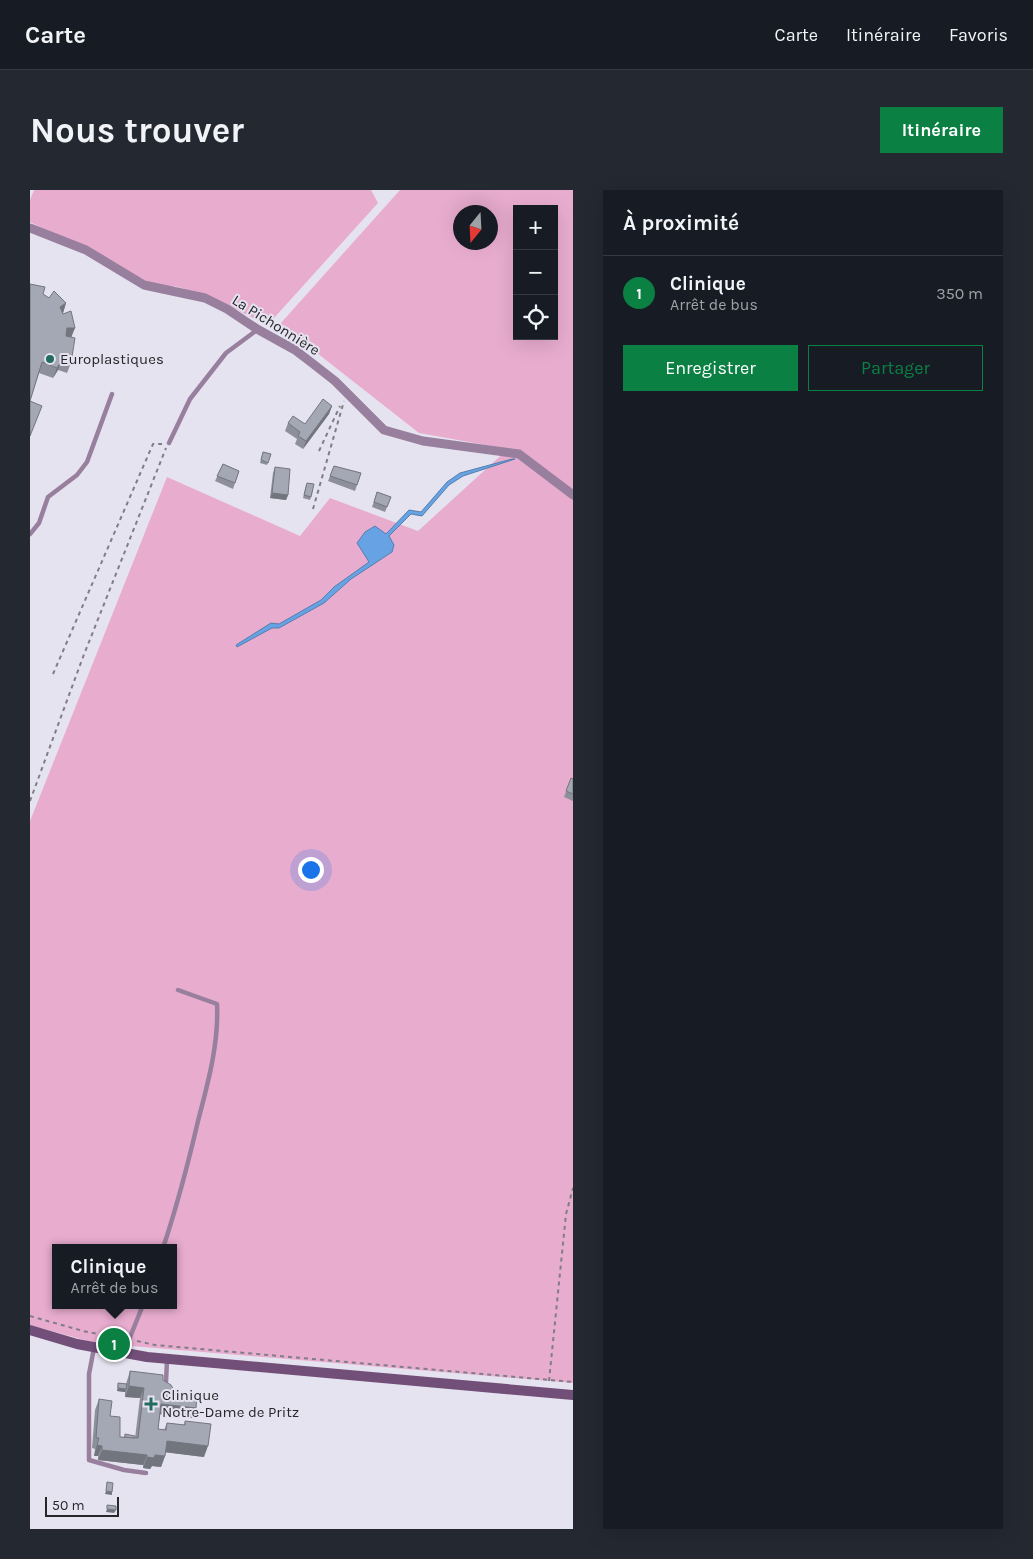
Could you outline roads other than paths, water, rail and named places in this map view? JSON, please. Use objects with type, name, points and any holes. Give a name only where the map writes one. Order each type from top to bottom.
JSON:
[{"type":"street","name":"La Pichonnière","points":[[30,228],[86,250],[144,284],[205,298],[227,309],[258,330],[295,350],[350,396],[384,430],[424,441],[519,454],[573,495]]},
{"type":"street","points":[[30,1330],[94,1348],[167,1359],[573,1395]]},
{"type":"lane","points":[[168,443],[190,399],[226,353],[258,330]]},
{"type":"lane","points":[[30,534],[39,523],[48,497],[77,475],[87,462],[112,394]]},
{"type":"lane","points":[[164,1244],[178,1203],[204,1100],[218,1023],[217,1004],[178,990]]},
{"type":"lane","points":[[124,1353],[142,1309]]},
{"type":"lane","points":[[94,1348],[89,1374],[89,1460],[146,1474]]},
{"type":"lane","points":[[166,1382],[167,1359]]},
{"type":"water","points":[[515,459],[463,476],[449,485],[422,516],[411,514],[389,536],[394,545],[392,552],[351,579],[324,603],[279,628],[272,628],[237,647],[236,645],[271,623],[279,624],[321,600],[334,587],[369,562],[357,543],[365,532],[375,526],[386,534],[409,510],[421,512],[447,482],[460,473]]},
{"type":"place","name":"Europlastiques","points":[[50,359]]},
{"type":"place","name":"Clinique","points":[[114,1344]]},
{"type":"place","name":"Clinique Notre-Dame de Pritz","points":[[151,1404]]}]
